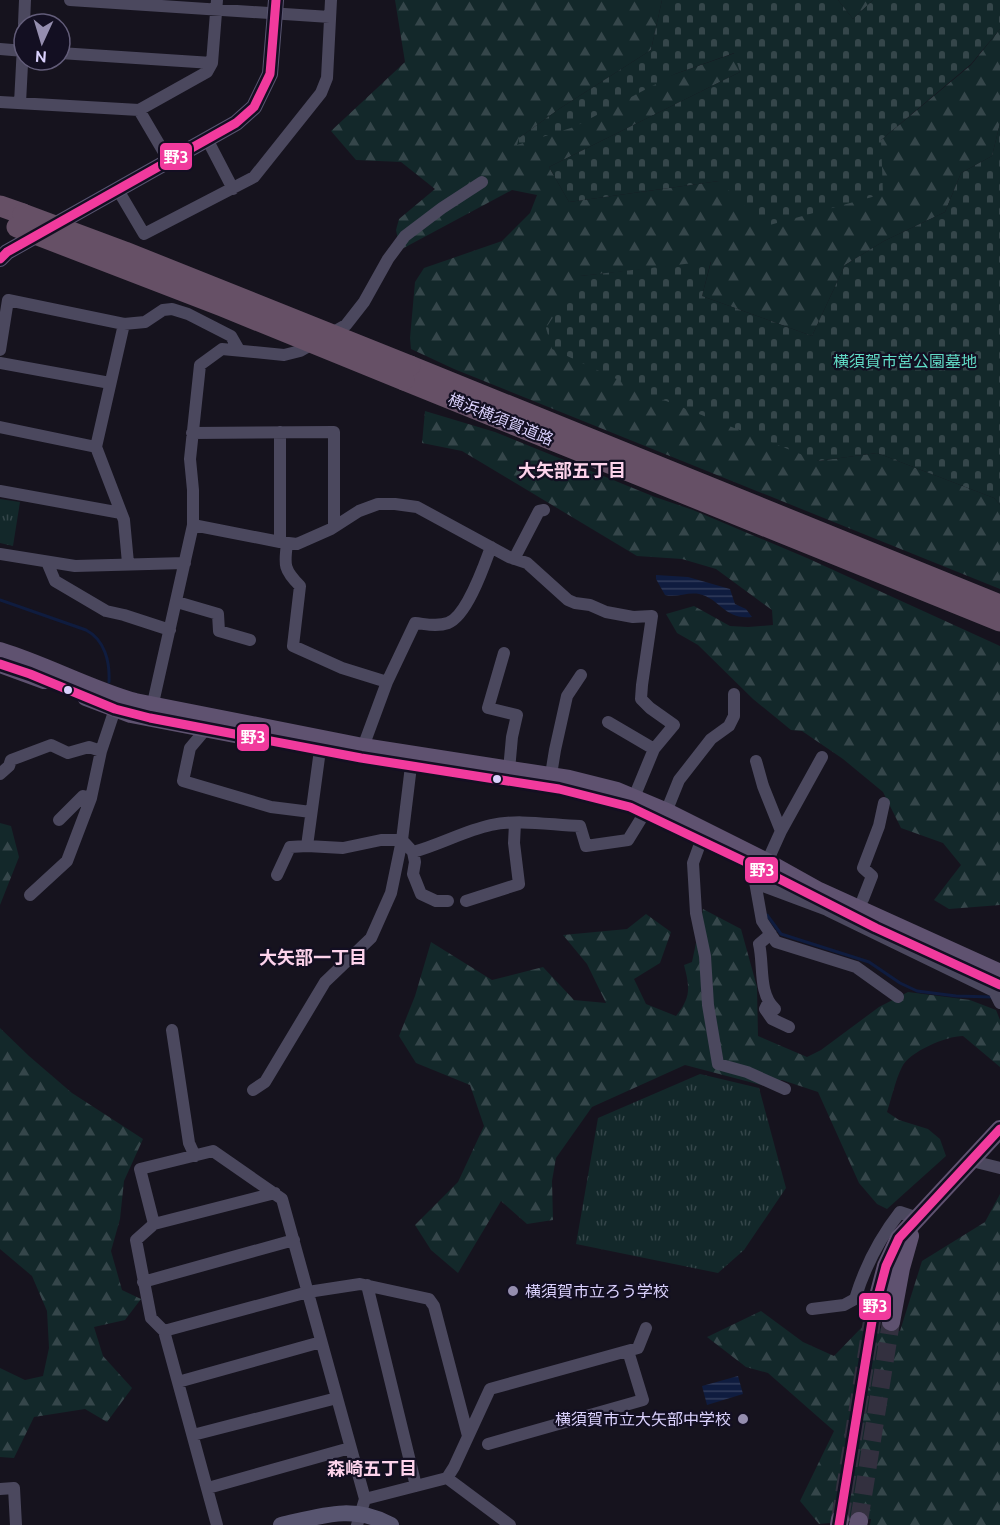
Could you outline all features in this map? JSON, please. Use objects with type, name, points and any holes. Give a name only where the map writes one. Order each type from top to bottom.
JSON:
[{"type":"highway","name":"横浜横須賀道路","points":[[0,206],[13,221],[222,306],[407,373],[1000,605]]},
{"type":"highway","name":"横浜横須賀道路","points":[[407,373],[1000,621]]},
{"type":"highway","points":[[869,568],[1000,630]]},
{"type":"main road","points":[[0,651],[20,657],[151,712],[206,729],[320,750],[362,752],[411,766],[508,775]]},
{"type":"main road","points":[[0,664],[115,709],[151,712],[362,752],[550,782],[586,794],[636,806],[664,817],[760,871],[819,891],[1000,973]]},
{"type":"main road","points":[[664,817],[701,841],[760,871],[1000,985]]},
{"type":"main road","points":[[760,871],[863,899],[1000,960]]},
{"type":"main road","points":[[873,1315],[886,1266],[899,1238],[1000,1129]]},
{"type":"main road","points":[[891,1322],[907,1241],[918,1218]]},
{"type":"street","points":[[70,0],[275,7],[330,17]]},
{"type":"street","points":[[118,190],[144,234],[254,177],[321,93],[327,78],[331,0]]},
{"type":"street","points":[[0,102],[139,110],[207,72],[212,63],[217,5]]},
{"type":"street","points":[[2,252],[236,123],[254,106],[270,74],[275,7]]},
{"type":"street","points":[[72,54],[212,63]]},
{"type":"street","points":[[20,103],[22,72]]},
{"type":"street","points":[[139,110],[169,161]]},
{"type":"street","points":[[207,140],[233,189]]},
{"type":"street","points":[[151,712],[193,525],[190,459],[200,365],[222,349],[284,355],[300,351],[346,325],[364,302],[388,259],[405,236],[482,182]]},
{"type":"street","points":[[0,350],[8,300],[124,324],[145,322],[163,310],[172,309],[188,314],[231,336],[239,350]]},
{"type":"street","points":[[124,324],[96,447],[124,520],[128,563]]},
{"type":"street","points":[[0,363],[110,383]]},
{"type":"street","points":[[0,428],[96,447]]},
{"type":"street","points":[[280,432],[285,562],[289,576],[300,586],[293,646],[342,668],[387,682]]},
{"type":"street","points":[[192,433],[334,432],[334,527]]},
{"type":"street","points":[[0,491],[121,513]]},
{"type":"street","points":[[193,525],[297,544],[378,504],[417,507],[514,559],[527,563],[568,600],[590,605],[606,612],[633,617],[652,616],[641,699],[674,725],[654,749],[628,840],[586,846],[580,826],[515,823],[491,825],[413,852]]},
{"type":"street","points":[[514,559],[539,511],[544,510]]},
{"type":"street","points":[[362,752],[387,682],[415,623],[439,625],[456,618],[466,606],[491,547]]},
{"type":"street","points":[[0,554],[75,566],[185,563]]},
{"type":"street","points":[[46,562],[55,581],[106,611],[170,630]]},
{"type":"street","points":[[177,602],[218,614],[219,631],[250,640]]},
{"type":"street","points":[[504,653],[488,708],[517,715],[508,775]]},
{"type":"street","points":[[550,782],[567,696],[581,675]]},
{"type":"street","points":[[664,817],[680,780],[711,739],[729,726],[734,716],[734,694]]},
{"type":"street","points":[[30,895],[67,861],[91,798],[100,751],[115,709]]},
{"type":"street","points":[[608,722],[654,749]]},
{"type":"street","points":[[206,729],[190,748],[183,781],[271,807],[311,812]]},
{"type":"street","points":[[0,774],[9,766],[11,760],[51,745],[68,753],[89,747],[100,751]]},
{"type":"street","points":[[307,846],[320,750]]},
{"type":"street","points":[[822,757],[760,871],[762,921],[776,942],[856,967],[898,997]]},
{"type":"street","points":[[756,761],[763,786],[781,831]]},
{"type":"street","points":[[253,1090],[265,1082],[325,982],[371,938],[391,892],[402,840],[411,766]]},
{"type":"street","points":[[59,819],[83,796],[91,798]]},
{"type":"street","points":[[863,899],[872,876],[863,868],[879,825],[884,803]]},
{"type":"street","points":[[466,901],[519,884],[514,843],[515,823]]},
{"type":"street","points":[[277,875],[290,848],[307,846],[343,848],[381,840],[402,840],[413,852],[415,862],[413,874],[421,894],[436,901],[448,901]]},
{"type":"street","points":[[701,841],[693,863],[696,913],[705,956],[708,1005],[718,1064],[747,1072],[785,1089]]},
{"type":"street","points":[[760,871],[827,910],[994,991],[1000,1003]]},
{"type":"street","points":[[771,934],[759,944],[764,990],[772,1006],[765,1009],[768,1015],[789,1027]]},
{"type":"street","points":[[172,1030],[189,1143],[195,1156]]},
{"type":"street","points":[[154,1224],[140,1169],[213,1151],[282,1199],[350,1448],[361,1512]]},
{"type":"street","points":[[972,1161],[988,1167],[1000,1168]]},
{"type":"street","points":[[217,1525],[164,1331],[150,1318],[136,1240],[154,1224],[275,1193]]},
{"type":"street","points":[[812,1309],[844,1305],[855,1299],[860,1280],[880,1237],[900,1212],[918,1218]]},
{"type":"street","points":[[142,1282],[294,1240]]},
{"type":"street","points":[[164,1331],[308,1292],[360,1284],[429,1299],[434,1306],[468,1437]]},
{"type":"street","points":[[367,1285],[416,1486]]},
{"type":"street","points":[[361,1512],[416,1486],[447,1478],[490,1389],[639,1348],[646,1328]]},
{"type":"street","points":[[178,1382],[321,1342]]},
{"type":"street","points":[[488,1444],[643,1400],[628,1351]]},
{"type":"street","points":[[193,1436],[337,1398]]},
{"type":"street","points":[[208,1488],[350,1448]]},
{"type":"street","points":[[447,1478],[510,1525]]},
{"type":"street","points":[[0,1489],[14,1488],[16,1525]]},
{"type":"street","points":[[281,1525],[339,1512],[361,1512],[391,1525]]},
{"type":"green space","points":[[395,0],[662,0],[651,50],[559,109],[519,138],[675,74],[735,53],[740,72],[549,167],[569,202],[719,181],[881,140],[971,65],[1000,29],[1000,123],[992,156],[961,173],[945,212],[884,241],[845,265],[812,336],[702,296],[711,262],[580,276],[818,461],[877,453],[994,498],[1000,505],[1000,589],[454,369],[411,349],[415,282],[424,268],[502,241],[530,213],[537,195],[512,190],[400,250],[396,230],[399,219],[435,189],[401,162],[356,160],[331,131],[405,62]]},
{"type":"green space","points":[[662,0],[838,0],[853,19],[873,0],[1000,0],[1000,29],[971,64],[881,140],[883,194],[766,226],[719,181],[569,202],[549,167],[740,72],[734,53],[675,74],[574,127],[517,145],[519,138],[559,109],[651,50]]},
{"type":"green space","points":[[838,0],[873,0],[853,19]]},
{"type":"green space","name":"横須賀市営公園墓地","points":[[1000,123],[1000,505],[994,498],[877,453],[818,461],[651,395],[552,349],[546,328],[580,276],[711,261],[702,296],[812,336],[845,265],[884,241],[945,212],[961,173],[992,156]]},
{"type":"green space","points":[[425,411],[495,432],[655,497],[693,510],[807,558],[1000,646],[1000,905],[949,909],[934,900],[961,865],[943,843],[901,828],[883,792],[843,759],[802,731],[791,730],[753,699],[698,645],[677,633],[666,614],[694,606],[730,626],[748,627],[773,625],[772,610],[716,569],[682,559],[637,556],[462,451],[422,443]]},
{"type":"green space","points":[[0,499],[20,502],[13,546],[0,543]]},
{"type":"green space","points":[[0,823],[11,826],[19,857],[0,905]]},
{"type":"green space","points":[[703,909],[741,929],[757,987],[758,1036],[807,1057],[821,1050],[879,1007],[908,992],[970,1000],[996,1010],[1000,1020],[1000,1067],[963,1036],[929,1046],[912,1056],[906,1061],[897,1078],[887,1112],[899,1120],[928,1129],[940,1139],[946,1156],[887,1209],[877,1204],[859,1183],[818,1092],[782,1080],[761,1085],[685,1065],[592,1107],[556,1158],[552,1181],[553,1220],[527,1224],[501,1201],[458,1273],[431,1250],[415,1225],[458,1182],[484,1126],[470,1085],[416,1063],[399,1036],[415,996],[431,942],[492,980],[543,967],[574,1000],[606,1003],[587,964],[563,935],[627,929],[646,914],[671,932],[660,963],[634,979],[646,1004],[676,1016],[687,998],[688,986],[684,965],[692,962]]},
{"type":"green space","points":[[0,1028],[72,1093],[143,1139],[124,1181],[120,1219],[111,1251],[122,1290],[141,1299],[125,1320],[94,1327],[103,1356],[132,1388],[107,1422],[85,1409],[34,1417],[14,1458],[0,1457],[0,1368],[25,1380],[43,1376],[49,1348],[47,1311],[32,1276],[0,1249]]},
{"type":"green space","points":[[700,1074],[759,1088],[786,1188],[744,1250],[718,1273],[576,1244],[598,1118]]},
{"type":"green space","points":[[1000,1194],[1000,1525],[870,1525],[871,1519],[819,1524],[800,1501],[834,1431],[768,1373],[746,1367],[707,1337],[761,1311],[803,1342],[834,1356],[863,1326],[900,1331],[922,1261],[985,1222]]},
{"type":"water","points":[[656,575],[688,577],[730,589],[735,604],[746,609],[752,617],[735,615],[713,600],[699,594],[665,595]]},
{"type":"water","points":[[738,1376],[743,1394],[707,1405],[702,1386]]},
{"type":"waterway","points":[[0,600],[92,634],[105,652],[109,682]]},
{"type":"waterway","points":[[767,915],[781,934],[869,962],[900,983],[917,991],[956,996],[992,997]]},
{"type":"tunnel","points":[[840,1519],[873,1315]]},
{"type":"tunnel","points":[[859,1521],[891,1322]]},
{"type":"transit line","name":"野3","points":[[0,259],[7,252],[236,123],[254,107],[270,74],[276,0]]},
{"type":"transit line","name":"野3","points":[[0,664],[115,709],[150,718],[361,758],[559,789],[630,807],[752,865],[876,928],[1000,985]]},
{"type":"transit line","name":"野3","points":[[839,1525],[873,1315],[886,1266],[899,1238],[1000,1129]]},
{"type":"place","name":"横須賀市立ろう学校","points":[[513,1291]]},
{"type":"place","name":"横須賀市立大矢部中学校","points":[[743,1419]]},
{"type":"district","name":"大矢部五丁目","points":[[572,471]]},
{"type":"district","name":"大矢部一丁目","points":[[313,958]]},
{"type":"district","name":"森崎五丁目","points":[[372,1469]]}]
